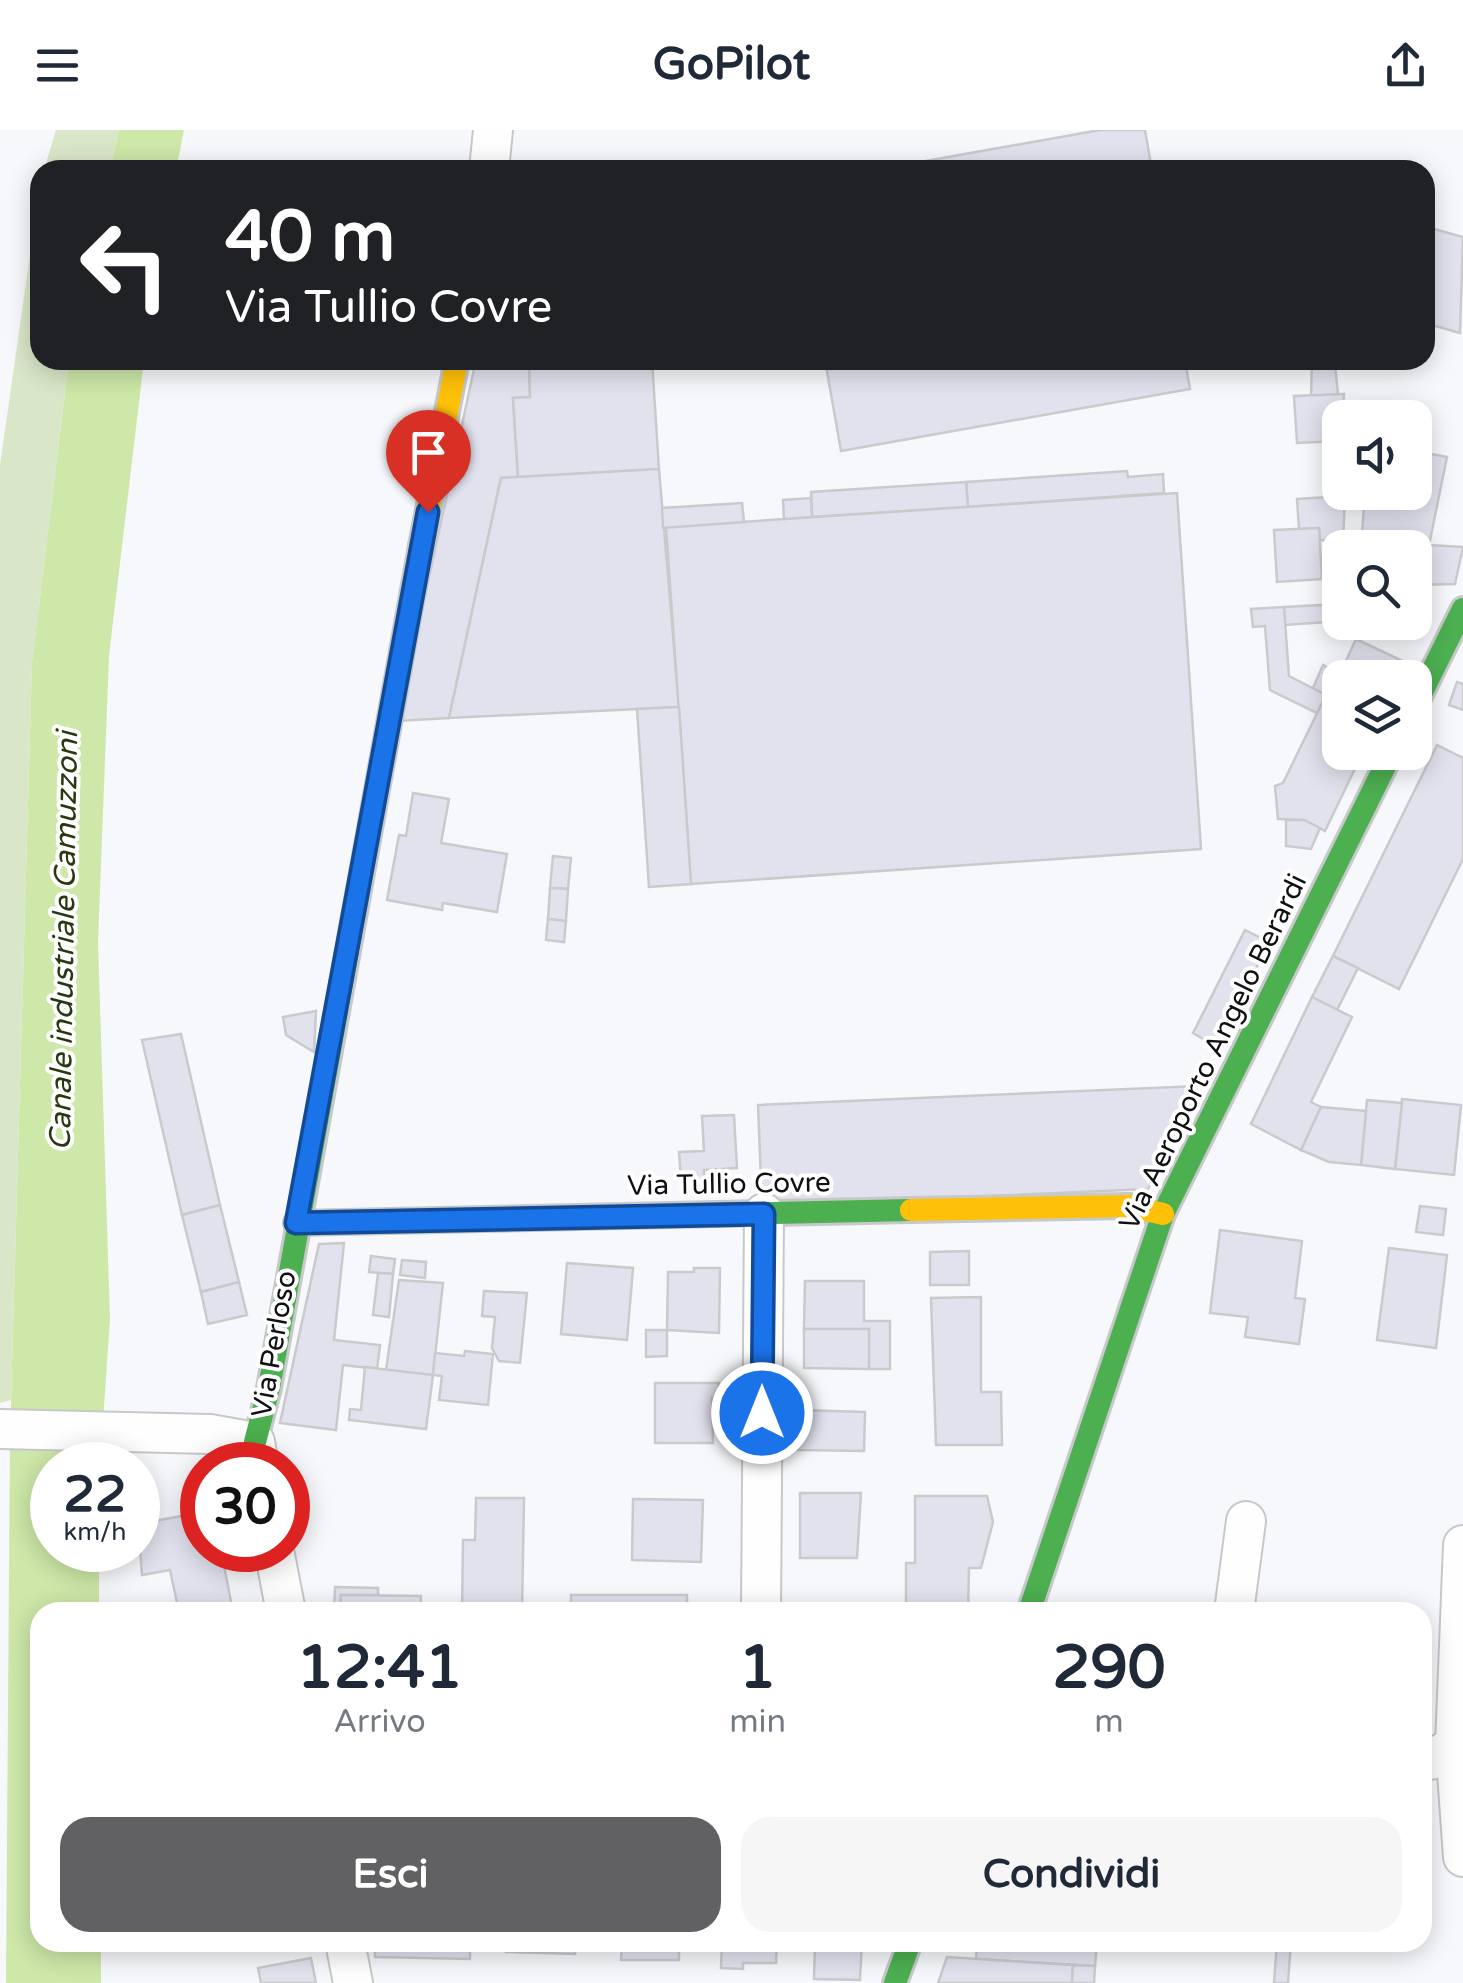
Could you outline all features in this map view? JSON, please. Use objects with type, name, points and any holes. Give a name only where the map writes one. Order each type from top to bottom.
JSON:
[{"type":"street","points":[[490,160],[494,130]]},
{"type":"street","name":"Via Perloso","points":[[260,1442],[296,1223],[455,370]]},
{"type":"street","points":[[1432,671],[1463,608]]},
{"type":"street","name":"Via Aeroporto Angelo Berardi","points":[[1033,1602],[1164,1214],[1383,770]]},
{"type":"street","name":"Via Tullio Covre","points":[[296,1223],[1129,1206],[1164,1214]]},
{"type":"street","points":[[761,1602],[764,1214]]},
{"type":"street","name":"Via Perloso","points":[[0,1429],[210,1434],[229,1442]]},
{"type":"street","points":[[1235,1602],[1246,1520]]},
{"type":"street","points":[[1463,1545],[1439,1753],[1463,1857]]},
{"type":"street","points":[[278,1572],[284,1602]]},
{"type":"street","points":[[347,1952],[352,1983]]},
{"type":"street","points":[[895,1983],[906,1952]]},
{"type":"shaded area","points":[[56,130],[119,130],[112,160],[47,160]]},
{"type":"shaded area","points":[[30,255],[30,370],[68,370],[32,663],[11,1400],[0,1403],[0,465]]},
{"type":"water","points":[[119,130],[184,130],[178,160],[112,160]]},
{"type":"water","name":"Canale industriale Camuzzoni","points":[[68,370],[143,370],[109,656],[98,942],[110,1319],[102,1442],[30,1442],[30,1572],[99,1572],[99,1602],[30,1602],[30,1952],[101,1952],[101,1983],[6,1983],[10,1437],[32,663]]},
{"type":"building","points":[[1100,130],[1145,130],[1150,160],[931,160]]},
{"type":"building","points":[[1435,229],[1463,237],[1460,333],[1435,326]]},
{"type":"building","points":[[474,370],[529,370],[530,397],[513,398],[518,477],[501,478],[449,718],[398,721]]},
{"type":"building","points":[[529,370],[653,370],[659,469],[518,477],[513,398],[530,397]]},
{"type":"building","points":[[827,370],[1187,370],[1190,389],[841,451]]},
{"type":"building","points":[[1312,370],[1336,370],[1338,394],[1311,396]]},
{"type":"building","points":[[1344,394],[1343,400],[1322,400],[1322,442],[1297,443],[1294,396]]},
{"type":"building","points":[[1432,454],[1447,457],[1432,530],[1362,530],[1364,510],[1432,510]]},
{"type":"building","points":[[659,469],[679,707],[449,718],[501,478]]},
{"type":"building","points":[[1127,471],[1128,477],[1163,474],[1164,493],[968,507],[966,482]]},
{"type":"building","points":[[966,482],[968,507],[812,517],[811,492]]},
{"type":"building","points":[[1177,493],[1201,849],[691,884],[666,527]]},
{"type":"building","points":[[1322,497],[1322,510],[1344,510],[1344,530],[1322,530],[1322,540],[1319,528],[1299,529],[1297,499]]},
{"type":"building","points":[[811,498],[812,517],[784,519],[783,500]]},
{"type":"building","points":[[742,503],[744,522],[663,528],[662,508]]},
{"type":"building","points":[[1319,528],[1322,579],[1277,582],[1274,530]]},
{"type":"building","points":[[1432,545],[1463,547],[1455,584],[1432,585]]},
{"type":"building","points":[[1322,605],[1322,622],[1285,625],[1284,607]]},
{"type":"building","points":[[1284,607],[1289,676],[1322,693],[1317,713],[1270,690],[1265,626],[1253,627],[1251,609]]},
{"type":"building","points":[[1358,640],[1401,660],[1346,660]]},
{"type":"building","points":[[1322,667],[1322,693],[1313,688]]},
{"type":"building","points":[[1457,682],[1463,684],[1463,710],[1449,705]]},
{"type":"building","points":[[1322,703],[1322,770],[1354,770],[1325,831],[1304,820],[1278,819],[1275,786],[1283,783]]},
{"type":"building","points":[[679,707],[691,884],[649,887],[637,709]]},
{"type":"building","points":[[1437,745],[1463,758],[1463,859],[1399,989],[1333,956],[1425,770],[1432,770]]},
{"type":"building","points":[[413,793],[449,799],[441,843],[507,854],[497,912],[443,903],[442,910],[387,900],[399,835],[406,836]]},
{"type":"building","points":[[1286,820],[1304,820],[1320,828],[1311,849],[1286,846]]},
{"type":"building","points":[[553,856],[571,858],[568,889],[550,888]]},
{"type":"building","points":[[550,888],[568,889],[566,921],[548,919]]},
{"type":"building","points":[[548,919],[566,921],[564,942],[546,940]]},
{"type":"building","points":[[1245,930],[1269,942],[1217,1047],[1193,1033]]},
{"type":"building","points":[[1333,956],[1358,968],[1337,1010],[1312,997]]},
{"type":"building","points":[[1312,997],[1352,1017],[1311,1102],[1321,1107],[1301,1150],[1251,1124]]},
{"type":"building","points":[[316,1011],[314,1052],[286,1035],[283,1017]]},
{"type":"building","points":[[181,1034],[220,1205],[182,1215],[142,1040]]},
{"type":"building","points":[[1198,1086],[1148,1189],[762,1206],[758,1105]]},
{"type":"building","points":[[1402,1099],[1461,1105],[1454,1175],[1395,1169]]},
{"type":"building","points":[[1367,1100],[1402,1103],[1395,1169],[1361,1165]]},
{"type":"building","points":[[1321,1107],[1366,1111],[1361,1165],[1329,1162],[1301,1150]]},
{"type":"building","points":[[734,1115],[737,1168],[704,1170],[704,1179],[681,1180],[679,1152],[704,1151],[702,1116]]},
{"type":"building","points":[[220,1205],[239,1282],[201,1292],[182,1215]]},
{"type":"building","points":[[1420,1206],[1446,1209],[1443,1235],[1416,1232]]},
{"type":"building","points":[[1220,1230],[1302,1241],[1295,1298],[1305,1299],[1299,1344],[1245,1337],[1248,1317],[1210,1313]]},
{"type":"building","points":[[344,1243],[334,1340],[380,1345],[377,1369],[343,1365],[336,1430],[280,1423],[319,1244]]},
{"type":"building","points":[[1389,1248],[1447,1255],[1436,1348],[1377,1340]]},
{"type":"building","points":[[969,1251],[969,1285],[930,1285],[930,1252]]},
{"type":"building","points":[[371,1256],[395,1259],[393,1274],[369,1272]]},
{"type":"building","points":[[402,1260],[426,1262],[425,1278],[400,1275]]},
{"type":"building","points":[[567,1263],[633,1268],[627,1340],[561,1334]]},
{"type":"building","points":[[694,1268],[720,1268],[719,1333],[667,1330],[668,1272],[694,1272]]},
{"type":"building","points":[[378,1273],[393,1274],[389,1317],[373,1315]]},
{"type":"building","points":[[399,1280],[443,1283],[433,1375],[386,1370]]},
{"type":"building","points":[[805,1281],[864,1281],[864,1321],[890,1321],[890,1369],[869,1369],[869,1329],[804,1329]]},
{"type":"building","points":[[239,1282],[247,1315],[208,1324],[201,1292]]},
{"type":"building","points":[[484,1291],[527,1293],[520,1363],[499,1361],[492,1348],[495,1317],[482,1316]]},
{"type":"building","points":[[981,1297],[981,1392],[1001,1392],[1002,1445],[936,1445],[931,1298]]},
{"type":"building","points":[[804,1329],[869,1329],[869,1369],[804,1368]]},
{"type":"building","points":[[646,1330],[667,1330],[667,1356],[646,1357]]},
{"type":"building","points":[[465,1351],[493,1354],[488,1405],[439,1400],[442,1376],[433,1375],[435,1353],[464,1356]]},
{"type":"building","points":[[365,1367],[433,1375],[426,1429],[349,1420],[350,1409],[361,1410]]},
{"type":"building","points":[[655,1383],[719,1383],[719,1398],[712,1398],[713,1443],[655,1443]]},
{"type":"building","points":[[799,1410],[865,1412],[864,1451],[798,1450]]},
{"type":"building","points":[[800,1493],[861,1493],[857,1558],[800,1558]]},
{"type":"building","points":[[915,1496],[987,1496],[993,1522],[981,1568],[969,1568],[968,1602],[906,1602],[906,1563],[915,1563]]},
{"type":"building","points":[[476,1498],[524,1498],[522,1602],[462,1602],[463,1540],[475,1540]]},
{"type":"building","points":[[633,1499],[703,1500],[701,1562],[632,1560]]},
{"type":"building","points":[[180,1516],[180,1572],[225,1572],[231,1602],[177,1602],[170,1570],[160,1572],[160,1520]]},
{"type":"building","points":[[335,1587],[378,1588],[378,1595],[341,1595],[341,1602],[334,1602]]},
{"type":"building","points":[[341,1595],[421,1596],[421,1602],[341,1602]]},
{"type":"building","points":[[571,1595],[687,1595],[687,1602],[571,1602]]},
{"type":"building","points":[[375,1952],[470,1952],[470,1959],[375,1957]]},
{"type":"building","points":[[506,1952],[575,1952],[575,1954]]},
{"type":"building","points":[[621,1952],[679,1952],[679,1960],[621,1960]]},
{"type":"building","points":[[722,1952],[777,1952],[776,1963],[721,1968]]},
{"type":"building","points":[[815,1952],[861,1952],[860,1980],[814,1979]]},
{"type":"building","points":[[976,1952],[1096,1952],[1095,1966],[976,1959]]},
{"type":"building","points":[[1276,1952],[1290,1952],[1288,1983],[1274,1983]]},
{"type":"building","points":[[947,1957],[1073,1965],[1072,1983],[938,1983]]},
{"type":"building","points":[[311,1958],[316,1983],[261,1983],[258,1968]]},
{"type":"building","points":[[1073,1965],[1095,1966],[1094,1983],[1072,1983]]},
{"type":"traffic: fast","points":[[255,1442],[269,1388],[421,546]]},
{"type":"traffic: fast","points":[[1432,672],[1463,609]]},
{"type":"traffic: fast","points":[[1032,1602],[1163,1214],[1383,770]]},
{"type":"traffic: fast","points":[[296,1223],[911,1210]]},
{"type":"traffic: fast","points":[[895,1983],[906,1952]]},
{"type":"traffic: slow","points":[[421,546],[455,370]]},
{"type":"traffic: slow","points":[[911,1210],[1129,1206],[1163,1214]]},
{"type":"route","points":[[428,512],[296,1223],[764,1214],[762,1413]]}]
